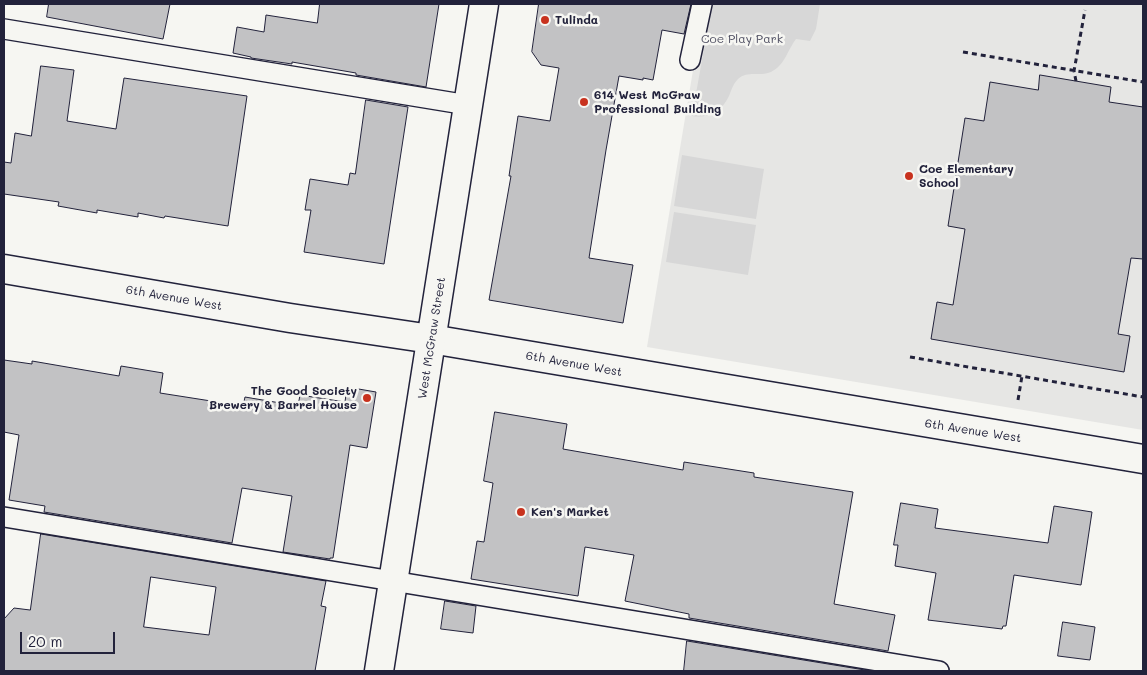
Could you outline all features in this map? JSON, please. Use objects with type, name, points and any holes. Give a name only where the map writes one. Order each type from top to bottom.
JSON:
[{"type":"street","name":"West McGraw Street","points":[[379,671],[484,4]]},
{"type":"street","name":"6th Avenue West","points":[[4,269],[1143,459]]},
{"type":"lane","points":[[690,60],[702,4]]},
{"type":"lane","points":[[4,29],[468,105]]},
{"type":"lane","points":[[4,517],[939,671]]},
{"type":"path","points":[[1076,81],[1074,71],[1085,10]]},
{"type":"path","points":[[963,52],[1143,82]]},
{"type":"path","points":[[910,356],[1143,397]]},
{"type":"path","points":[[1018,400],[1022,376]]},
{"type":"shaded area","name":"Coe Elementary School","points":[[704,4],[1143,5],[1143,430],[647,347]]},
{"type":"green space","name":"Coe Play Park","points":[[712,4],[820,4],[816,29],[810,41],[796,39],[780,66],[771,72],[742,76],[735,83],[723,106],[714,113],[698,117],[692,116]]},
{"type":"green space","points":[[682,155],[764,169],[756,219],[674,206]]},
{"type":"green space","points":[[674,212],[756,225],[748,275],[666,262]]},
{"type":"building","points":[[49,4],[170,4],[163,39],[47,17]]},
{"type":"building","points":[[320,4],[439,4],[426,87],[292,62],[292,64],[251,58],[233,53],[237,27],[264,32],[266,15],[317,23]]},
{"type":"building","points":[[539,4],[691,4],[684,34],[662,30],[653,80],[619,76],[589,258],[633,265],[623,323],[489,300],[511,176],[509,176],[518,116],[550,121],[559,68],[541,65],[532,52]]},
{"type":"building","points":[[41,66],[74,70],[67,121],[116,129],[124,78],[247,96],[228,226],[138,213],[138,217],[97,210],[97,213],[58,206],[59,202],[4,194],[4,162],[11,163],[15,133],[31,136]]},
{"type":"building","points":[[1040,75],[1111,87],[1109,102],[1143,107],[1143,259],[1131,258],[1118,334],[1130,336],[1124,372],[931,339],[937,302],[953,305],[965,229],[948,226],[965,118],[984,121],[990,82],[1038,90]]},
{"type":"building","points":[[366,100],[408,107],[384,264],[304,252],[311,210],[305,210],[310,179],[348,185],[350,173],[355,174]]},
{"type":"building","points":[[4,360],[32,364],[32,361],[119,376],[121,366],[163,373],[160,393],[243,406],[245,397],[298,406],[300,395],[345,402],[347,387],[376,392],[367,448],[350,445],[333,558],[283,552],[292,496],[242,488],[232,543],[44,512],[45,506],[9,500],[19,435],[4,432]]},
{"type":"building","points":[[495,412],[567,424],[563,449],[683,470],[684,462],[754,473],[754,477],[853,492],[834,604],[895,615],[888,651],[689,618],[689,614],[625,601],[634,555],[585,547],[578,596],[471,579],[477,541],[484,542],[493,483],[484,481]]},
{"type":"building","points":[[901,503],[938,509],[935,528],[1048,543],[1054,506],[1092,512],[1081,585],[1014,575],[1006,626],[1003,626],[1002,629],[928,620],[936,573],[895,566],[898,545],[894,545]]},
{"type":"building","points":[[41,534],[326,581],[321,606],[326,607],[315,671],[4,671],[4,619],[14,608],[30,610]],"holes":[[[151,577],[216,587],[209,635],[144,627]]]},
{"type":"building","points":[[445,601],[476,606],[473,633],[441,629]]},
{"type":"building","points":[[1063,622],[1095,627],[1090,660],[1058,656]]},
{"type":"building","points":[[687,641],[871,671],[684,671]]},
{"type":"place","name":"Tulinda","points":[[545,20]]},
{"type":"place","name":"614 West McGraw Professional Building","points":[[584,102]]},
{"type":"place","name":"Coe Elementary School","points":[[909,176]]},
{"type":"place","name":"The Good Society Brewery & Barrel House","points":[[367,398]]},
{"type":"place","name":"Ken's Market","points":[[521,512]]}]
